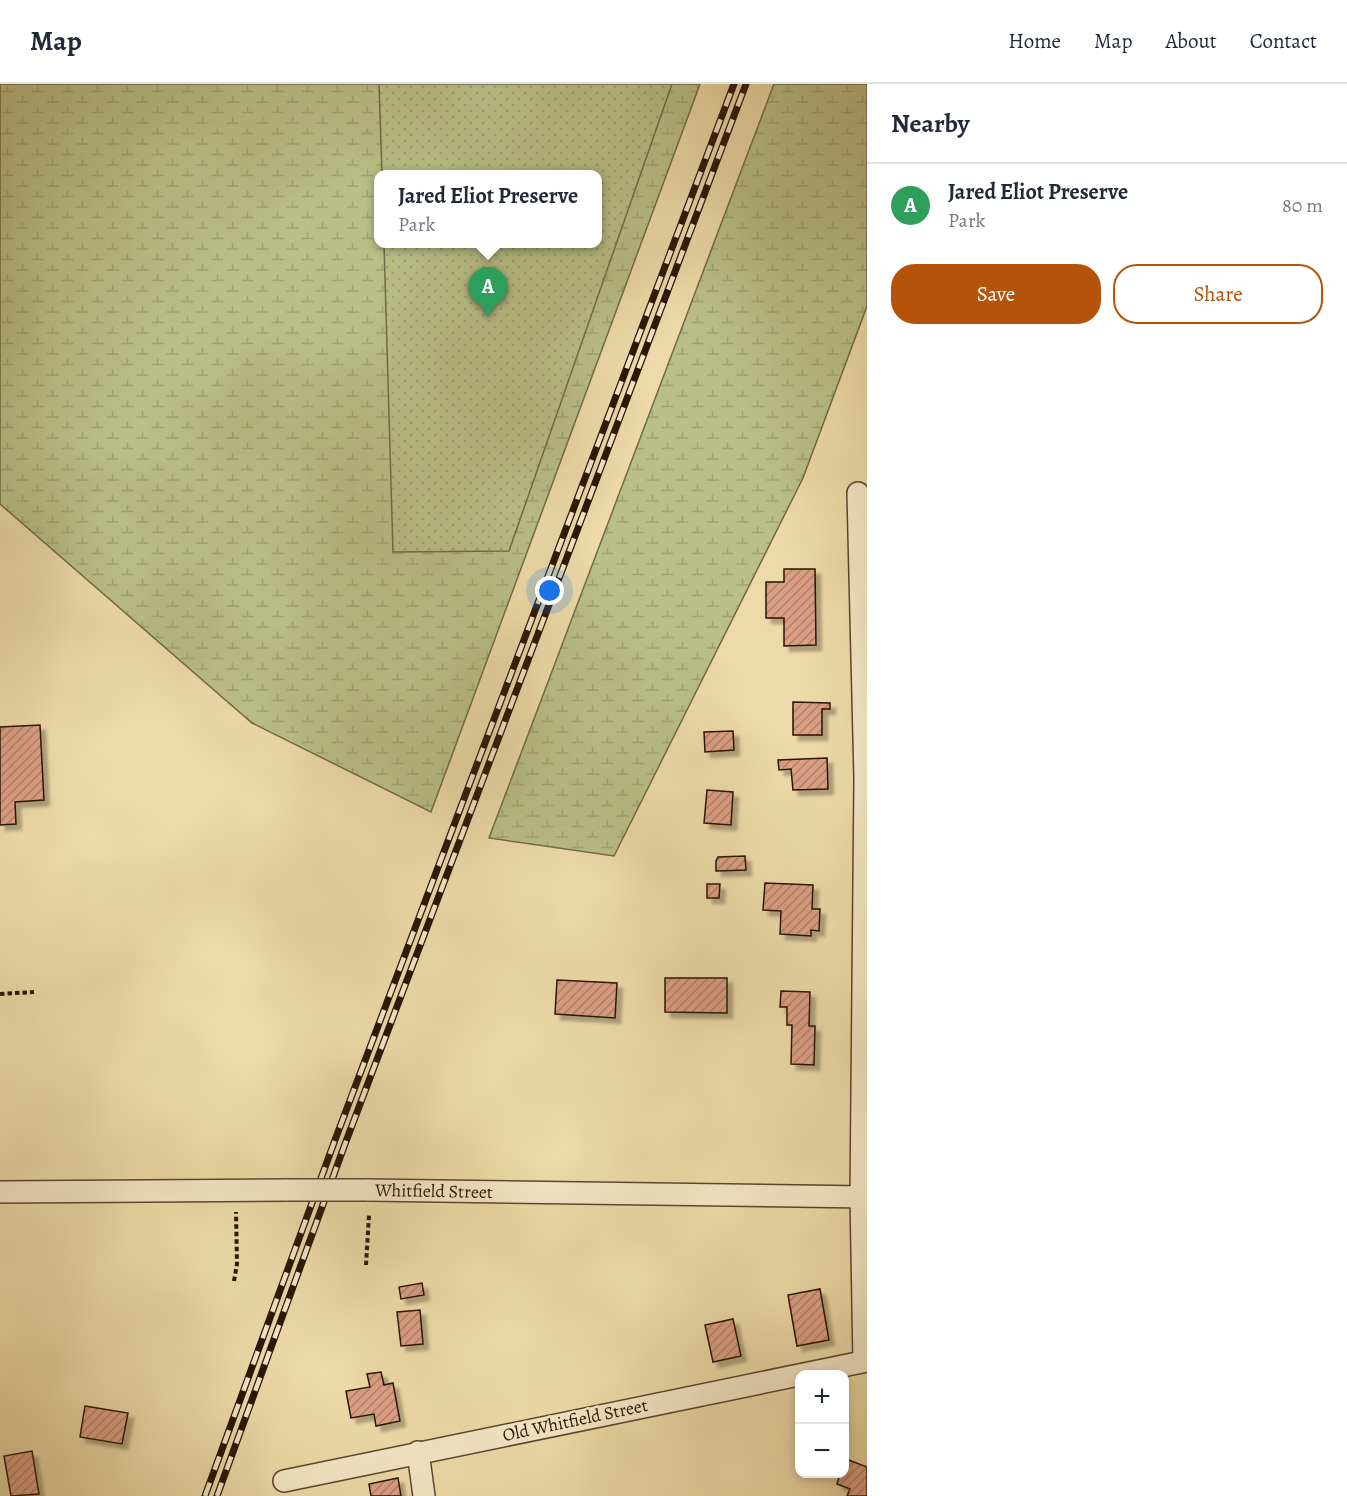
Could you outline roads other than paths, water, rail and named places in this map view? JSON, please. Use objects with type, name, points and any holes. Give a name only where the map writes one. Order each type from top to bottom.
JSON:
[{"type":"street","points":[[858,493],[866,779],[864,1197],[866,1361]]},
{"type":"street","name":"Whitfield Street","points":[[0,1192],[367,1190],[864,1197]]},
{"type":"street","name":"Old Whitfield Street","points":[[284,1481],[866,1361]]},
{"type":"street","points":[[418,1452],[424,1496]]},
{"type":"railway","points":[[205,1496],[335,1140],[734,84]]},
{"type":"railway","points":[[217,1496],[345,1144],[746,84]]},
{"type":"place","name":"Jared Eliot Preserve","points":[[488,317]]}]
